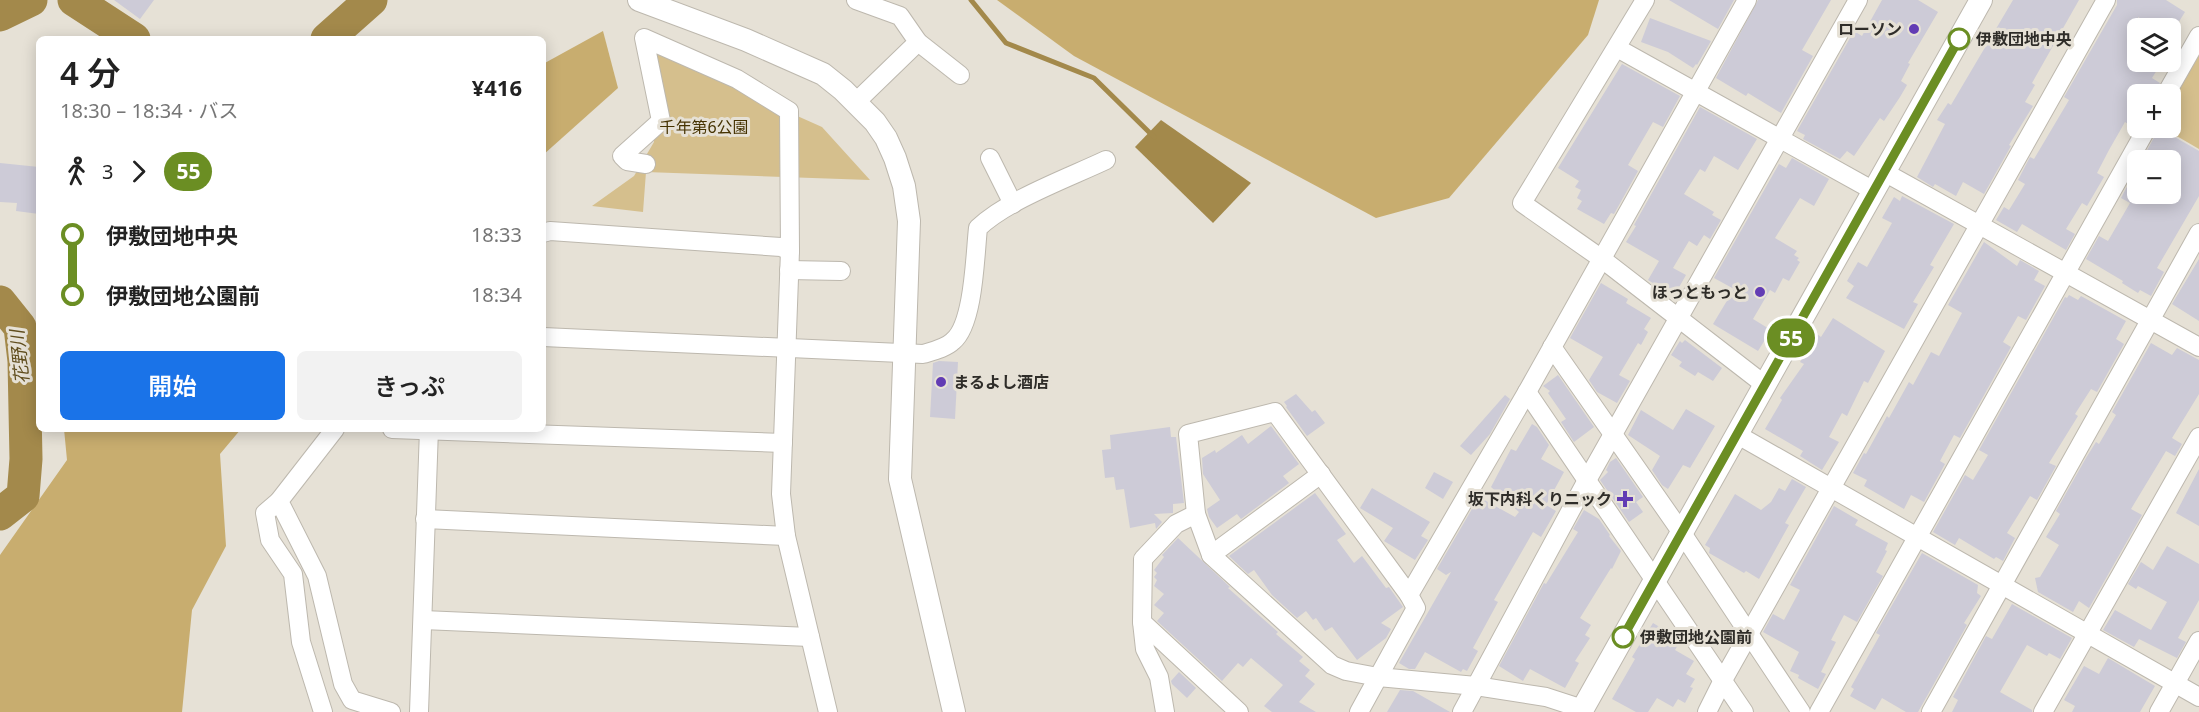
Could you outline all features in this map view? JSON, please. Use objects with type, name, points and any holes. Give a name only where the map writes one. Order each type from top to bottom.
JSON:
[{"type":"street","points":[[639,0],[746,40],[823,74],[876,122],[896,158],[904,186],[909,221],[900,479],[954,712]]},
{"type":"street","points":[[856,0],[900,16],[918,42],[960,75]]},
{"type":"street","points":[[1646,0],[1522,203],[1602,259],[1765,385]]},
{"type":"street","points":[[1409,595],[1527,392],[1747,0]]},
{"type":"street","points":[[1462,712],[1586,482],[1858,0]]},
{"type":"street","points":[[1359,712],[1378,677],[1416,608],[1409,595],[1275,412],[1188,434],[1196,514],[1211,555],[1332,665],[1347,671],[1378,677],[1476,686],[1546,697],[1582,711],[1981,0]]},
{"type":"street","points":[[1707,712],[1748,635],[2106,0]]},
{"type":"street","points":[[2172,84],[2199,36]]},
{"type":"street","points":[[646,164],[627,161],[621,156],[661,122],[644,38],[737,79],[789,111],[790,250],[780,494],[786,536],[828,712]]},
{"type":"street","points":[[856,102],[918,42]]},
{"type":"street","points":[[1617,48],[1779,137],[1979,224],[2199,347]]},
{"type":"street","points":[[1819,712],[2141,138]]},
{"type":"street","points":[[990,158],[1013,204]]},
{"type":"street","points":[[546,338],[929,352],[954,341],[965,320],[971,298],[978,228],[989,217],[1013,204],[1106,160]]},
{"type":"street","points":[[546,232],[781,247],[790,250]]},
{"type":"street","points":[[1931,712],[2199,233]]},
{"type":"street","points":[[789,270],[841,271]]},
{"type":"street","points":[[1552,347],[1682,533],[1801,712]]},
{"type":"street","points":[[1527,392],[1744,712]]},
{"type":"street","points":[[323,712],[301,642],[293,574],[270,540],[265,513],[279,501],[333,432]]},
{"type":"street","points":[[419,712],[429,432]]},
{"type":"street","points":[[488,432],[783,442]]},
{"type":"street","points":[[1736,434],[2199,697]]},
{"type":"street","points":[[2043,712],[2199,437]]},
{"type":"street","points":[[1211,555],[1321,474]]},
{"type":"street","points":[[279,501],[317,576],[344,684],[352,700],[391,712]]},
{"type":"street","points":[[1165,712],[1159,677],[1145,649],[1142,622],[1143,559],[1176,524],[1196,514]]},
{"type":"street","points":[[425,519],[786,536]]},
{"type":"street","points":[[423,620],[810,637]]},
{"type":"street","points":[[1142,622],[1239,712]]},
{"type":"street","points":[[2159,712],[2199,641]]},
{"type":"green space","name":"千年第6公園","points":[[654,52],[822,127],[870,180],[646,172],[643,212],[592,206],[634,176],[654,142]]},
{"type":"green space","points":[[2195,54],[2199,56],[2199,149],[2180,138],[2179,84]]},
{"type":"shaded area","points":[[997,0],[1599,0],[1588,35],[1449,198],[1376,218],[1074,56]]},
{"type":"shaded area","points":[[603,31],[618,88],[546,152],[546,62]]},
{"type":"shaded area","points":[[1161,120],[1251,183],[1213,223],[1135,147]]},
{"type":"shaded area","points":[[64,432],[238,432],[220,454],[226,546],[192,610],[182,712],[0,712],[0,555],[67,460]]},
{"type":"building","points":[[114,0],[154,0],[140,19]]},
{"type":"building","points":[[1669,0],[1734,0],[1718,29]]},
{"type":"building","points":[[1758,0],[1831,0],[1802,50],[1813,56],[1781,113],[1748,93],[1746,96],[1716,78]]},
{"type":"building","points":[[1882,0],[1918,0],[1938,12],[1908,63],[1910,64],[1901,81],[1907,85],[1884,121],[1880,118],[1854,156],[1847,151],[1840,159],[1803,139],[1805,135],[1797,131],[1854,31],[1862,36]]},
{"type":"building","points":[[2013,0],[2079,0],[2032,83],[2035,85],[2025,102],[2033,106],[2009,145],[2011,146],[1984,194],[1963,182],[1956,196],[1935,184],[1933,187],[1917,177],[1945,124],[1937,120],[1948,103],[1951,105]]},
{"type":"building","points":[[2117,0],[2166,0],[2185,12],[2181,18],[2127,18],[2127,72],[2156,72],[2152,78],[2160,83],[2127,84],[2127,123],[2125,122],[2097,173],[2104,177],[2087,206],[2082,203],[2066,229],[2075,234],[2066,250],[2022,224],[2017,232],[1996,220],[2004,207],[2009,210],[2025,184],[2018,180],[2030,157],[2034,159],[2069,100],[2064,97],[2117,5]]},
{"type":"building","points":[[1650,18],[1711,41],[1697,65],[1693,68],[1668,52],[1641,42]]},
{"type":"building","points":[[1622,64],[1680,96],[1663,127],[1653,122],[1628,165],[1638,171],[1614,214],[1611,213],[1604,224],[1577,209],[1582,201],[1577,198],[1581,190],[1575,187],[1579,181],[1558,168]]},
{"type":"building","points":[[1700,107],[1757,139],[1738,170],[1714,156],[1705,172],[1700,169],[1684,194],[1714,212],[1712,215],[1721,220],[1710,239],[1704,235],[1697,246],[1689,241],[1673,268],[1686,275],[1674,296],[1648,280],[1659,261],[1626,242]]},
{"type":"building","points":[[2154,138],[2176,138],[2199,151],[2199,196],[2157,268],[2164,272],[2151,296],[2140,290],[2138,293],[2122,283],[2123,281],[2086,259],[2099,236],[2108,241],[2129,204],[2181,204],[2181,150],[2147,150]]},
{"type":"building","points":[[1792,158],[1829,179],[1814,206],[1800,198],[1775,238],[1797,251],[1794,255],[1799,258],[1797,260],[1800,262],[1789,281],[1783,278],[1775,293],[1770,290],[1753,319],[1771,330],[1758,351],[1713,324],[1734,289],[1714,278],[1779,164],[1786,168]]},
{"type":"building","points":[[0,163],[36,167],[36,214],[16,211],[17,203],[0,202]]},
{"type":"building","points":[[2127,187],[2127,201],[2121,198]]},
{"type":"building","points":[[1902,196],[1954,224],[1930,265],[1934,267],[1913,302],[1918,304],[1904,329],[1846,298],[1854,286],[1847,281],[1858,262],[1867,267],[1892,223],[1882,218],[1894,197],[1900,201]]},
{"type":"building","points":[[1984,242],[2017,266],[2020,260],[2039,271],[2034,280],[2045,286],[2026,320],[2018,316],[2003,342],[2011,347],[1960,438],[1954,435],[1940,461],[1945,464],[1924,502],[1911,495],[1904,509],[1864,486],[1867,480],[1853,473],[1887,416],[1889,418],[1909,382],[1913,385],[1931,352],[1939,356],[1962,313],[1948,305]]},
{"type":"building","points":[[2199,259],[2199,321],[2172,304]]},
{"type":"building","points":[[1601,283],[1628,299],[1626,303],[1651,318],[1644,329],[1648,332],[1641,345],[1638,343],[1619,375],[1630,381],[1617,403],[1597,392],[1589,380],[1603,357],[1570,338]]},
{"type":"building","points":[[2069,295],[2078,300],[2081,296],[2126,321],[2116,339],[2124,344],[2097,392],[2091,389],[2075,414],[2078,416],[2049,463],[2056,466],[2037,500],[2030,496],[2007,533],[2015,538],[2003,561],[1996,557],[1994,559],[1959,538],[1955,545],[1933,532],[1965,475],[1973,480],[1988,455],[1979,450],[2065,297]]},
{"type":"building","points":[[1833,318],[1885,351],[1868,383],[1864,381],[1847,416],[1842,413],[1829,437],[1839,442],[1822,470],[1800,456],[1803,451],[1765,429],[1782,400],[1780,398],[1804,364],[1800,362],[1817,334],[1821,337]]},
{"type":"building","points":[[1685,340],[1722,368],[1713,381],[1698,372],[1695,376],[1679,366],[1682,362],[1671,355],[1680,341],[1682,343]]},
{"type":"building","points":[[2151,343],[2172,355],[2177,348],[2199,360],[2199,394],[2172,438],[2182,444],[2175,456],[2166,451],[2131,509],[2142,515],[2089,608],[2079,601],[2073,612],[2038,592],[2035,578],[2040,577],[2059,545],[2046,537],[2060,514],[2056,511],[2096,442],[2099,444],[2116,415],[2112,412]]},
{"type":"building","points":[[958,362],[955,419],[930,417],[933,363]]},
{"type":"building","points":[[1558,375],[1594,427],[1574,442],[1561,422],[1566,419],[1548,393],[1550,391],[1543,386]]},
{"type":"building","points":[[1296,394],[1312,412],[1315,410],[1325,423],[1307,436],[1284,402]]},
{"type":"building","points":[[1505,395],[1510,399],[1490,434],[1471,455],[1460,446]]},
{"type":"building","points":[[1686,409],[1715,426],[1690,468],[1683,465],[1668,489],[1662,485],[1652,470],[1660,456],[1628,435],[1641,410],[1673,430]]},
{"type":"building","points":[[1532,424],[1537,427],[1549,445],[1541,459],[1564,472],[1546,505],[1556,511],[1541,537],[1533,532],[1494,600],[1498,602],[1473,648],[1478,651],[1467,671],[1463,669],[1461,672],[1425,652],[1415,669],[1409,669],[1399,663],[1451,572],[1446,575],[1437,569],[1479,497],[1515,517],[1519,512],[1491,487],[1511,449],[1516,451]]},
{"type":"building","points":[[1271,426],[1299,464],[1283,476],[1289,483],[1241,519],[1237,514],[1217,528],[1209,517],[1207,509],[1220,500],[1203,474],[1202,458],[1215,450],[1216,453],[1242,435],[1248,444]]},
{"type":"building","points":[[1170,427],[1171,437],[1176,437],[1184,503],[1173,504],[1173,513],[1154,514],[1162,522],[1156,529],[1155,523],[1130,528],[1124,489],[1116,490],[1114,477],[1105,478],[1102,450],[1111,449],[1110,435]]},
{"type":"building","name":"坂下内科くりニック","points":[[1616,458],[1643,497],[1636,502],[1643,512],[1629,522],[1600,480],[1608,472],[1606,470],[1610,462]]},
{"type":"building","points":[[2199,469],[2199,526],[2176,513]]},
{"type":"building","points":[[1434,472],[1453,482],[1443,499],[1425,488]]},
{"type":"building","points":[[1792,479],[1806,487],[1785,523],[1789,525],[1759,579],[1709,553],[1710,548],[1705,545],[1735,494],[1761,510],[1771,502],[1779,488],[1785,491]]},
{"type":"building","points":[[1372,488],[1430,522],[1421,536],[1428,540],[1415,560],[1384,541],[1393,528],[1360,508]]},
{"type":"building","points":[[1315,493],[1346,534],[1337,540],[1354,563],[1362,556],[1403,607],[1381,623],[1391,629],[1386,638],[1357,660],[1332,627],[1325,631],[1316,618],[1313,620],[1306,611],[1297,618],[1272,595],[1254,570],[1248,574],[1229,556]]},
{"type":"building","points":[[1834,506],[1858,520],[1855,525],[1888,543],[1885,550],[1887,551],[1876,572],[1883,576],[1857,622],[1844,615],[1831,640],[1836,642],[1821,672],[1826,674],[1818,689],[1790,671],[1799,652],[1763,632],[1773,614],[1784,620],[1800,590],[1790,585]]},
{"type":"building","points":[[1584,510],[1599,519],[1621,551],[1580,618],[1591,625],[1585,635],[1590,638],[1575,661],[1579,663],[1565,688],[1530,669],[1523,681],[1499,666],[1544,583],[1546,584],[1578,532],[1573,529]]},
{"type":"building","points":[[1178,538],[1230,587],[1228,588],[1278,632],[1276,634],[1303,657],[1299,661],[1310,670],[1305,676],[1315,684],[1299,702],[1316,712],[1272,712],[1264,706],[1283,685],[1251,658],[1243,667],[1238,663],[1222,681],[1157,621],[1164,613],[1154,605],[1164,594],[1154,586],[1157,580],[1154,577],[1157,573],[1154,570],[1164,557],[1162,555]]},
{"type":"building","points":[[2167,546],[2199,564],[2199,600],[2178,638],[2186,642],[2177,658],[2139,639],[2134,647],[2103,630],[2115,610],[2151,630],[2167,602],[2138,586],[2136,589],[2128,584],[2141,562],[2153,570]]},
{"type":"building","points":[[1922,553],[1978,585],[1977,593],[1981,596],[1964,623],[1967,625],[1918,712],[1906,712],[1882,698],[1875,710],[1850,696],[1854,689],[1851,687],[1880,635],[1876,633]]},
{"type":"building","points":[[2012,604],[2072,638],[2060,659],[2049,653],[2047,656],[2027,645],[2000,692],[2032,712],[1952,712],[1958,700],[1953,697],[1986,636],[1992,639]]},
{"type":"building","points":[[1653,623],[1681,640],[1675,650],[1694,661],[1686,674],[1695,679],[1685,703],[1678,699],[1673,707],[1657,698],[1648,712],[1636,712],[1612,699],[1635,659],[1632,657]]},
{"type":"building","points":[[2108,658],[2155,686],[2140,712],[2072,712],[2075,706],[2064,700],[2084,666],[2099,674]]},
{"type":"building","points":[[1179,672],[1196,688],[1187,698],[1171,681]]},
{"type":"building","points":[[1400,690],[1413,691],[1450,712],[1387,712]]},
{"type":"waterway","name":"花野川","points":[[0,15],[31,0]]},
{"type":"waterway","name":"花野川","points":[[74,0],[129,36]]},
{"type":"waterway","name":"花野川","points":[[330,36],[371,0]]},
{"type":"waterway","points":[[971,0],[1006,43],[1094,78],[1154,137]]},
{"type":"waterway","name":"花野川","points":[[0,302],[20,327],[24,361],[26,459],[23,496],[0,514]]},
{"type":"bus line","name":"55","points":[[1623,637],[1959,39]]},
{"type":"place","name":"ローソン","points":[[1914,29]]},
{"type":"place","name":"伊敷団地中央","points":[[1959,39]]},
{"type":"place","name":"ほっともっと","points":[[1760,292]]},
{"type":"place","name":"まるよし酒店","points":[[941,382]]},
{"type":"place","name":"坂下内科くりニック","points":[[1625,499]]},
{"type":"place","name":"伊敷団地公園前","points":[[1623,637]]}]
